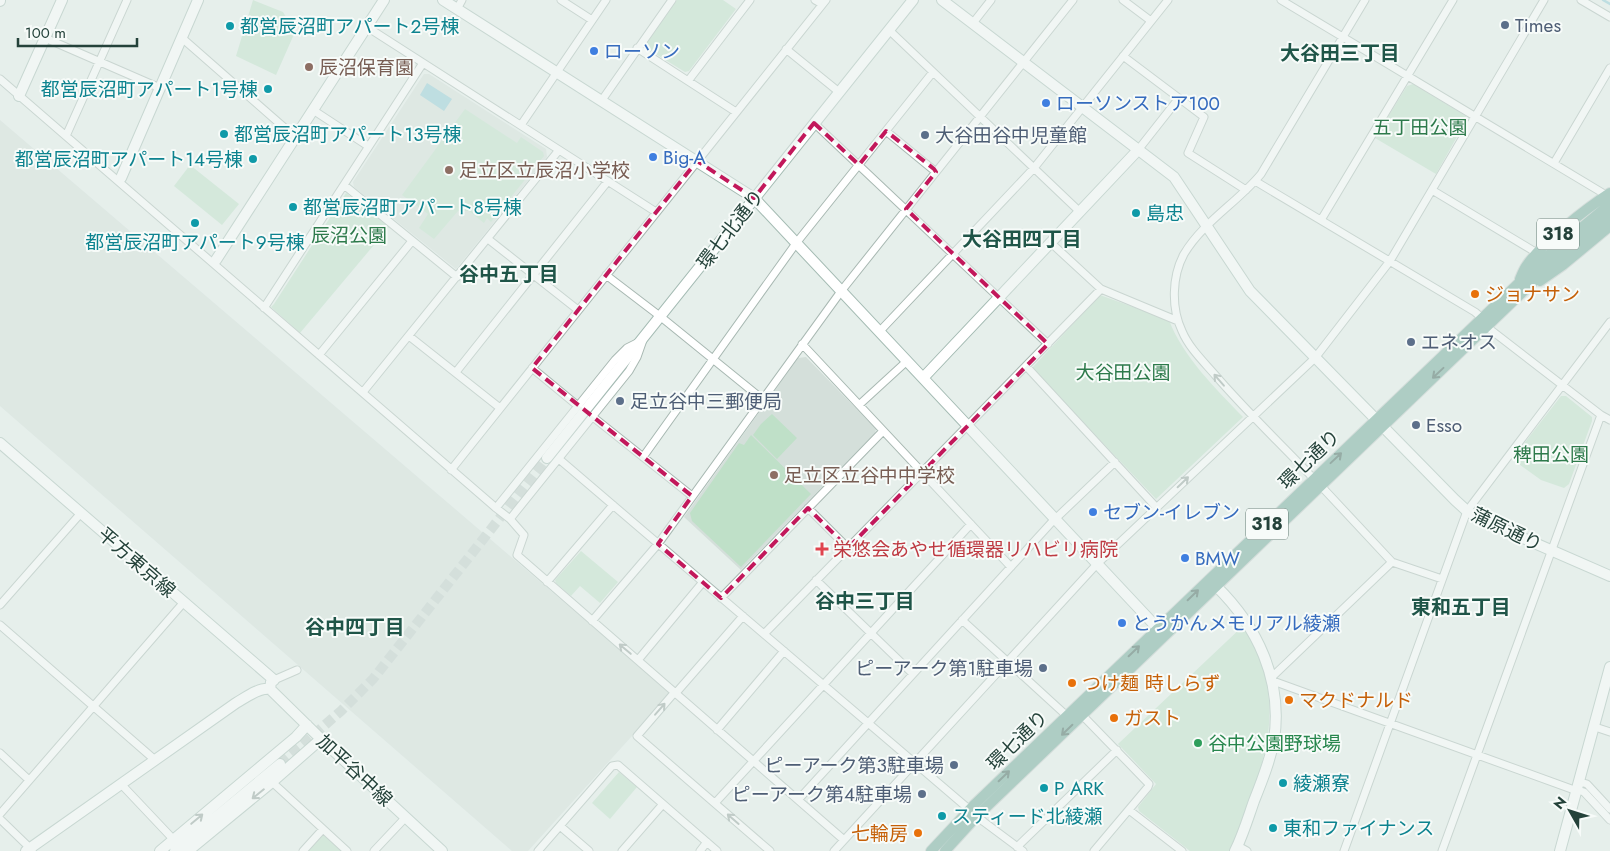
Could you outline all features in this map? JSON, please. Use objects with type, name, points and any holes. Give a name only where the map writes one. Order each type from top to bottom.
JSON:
[{"type":"main road","name":"環七通り","points":[[931,851],[1082,715],[1161,632],[1565,246],[1609,197]]},
{"type":"main road","name":"318","points":[[1521,288],[1527,266],[1538,253],[1577,218],[1609,197]]},
{"type":"main road","name":"環七通り","points":[[1565,246],[1610,215]]},
{"type":"main road","name":"318","points":[[1521,288],[1550,276],[1610,226]]},
{"type":"main road","name":"環七通り","points":[[944,851],[973,813],[1067,716],[1216,586],[1317,482]]},
{"type":"street","points":[[19,96],[62,0]]},
{"type":"street","points":[[66,136],[127,0]]},
{"type":"street","points":[[120,180],[198,0]]},
{"type":"street","points":[[215,262],[384,0]]},
{"type":"street","points":[[444,0],[460,4],[557,71],[754,198],[1161,632]]},
{"type":"street","points":[[561,0],[592,20]]},
{"type":"street","points":[[521,126],[606,0]]},
{"type":"street","points":[[602,100],[672,0]]},
{"type":"street","points":[[688,81],[750,0]]},
{"type":"street","points":[[451,470],[824,2],[815,0]]},
{"type":"street","name":"環七北通り","points":[[547,458],[913,0]]},
{"type":"street","name":"蒲原通り","points":[[942,0],[1174,177],[1250,291],[1445,491],[1467,511],[1491,524],[1610,576]]},
{"type":"street","points":[[973,23],[991,0]]},
{"type":"street","points":[[592,621],[658,544],[842,290],[1073,0]]},
{"type":"street","points":[[1123,0],[1151,22]]},
{"type":"street","points":[[880,331],[1034,168],[1168,0]]},
{"type":"street","points":[[1281,0],[1609,197]]},
{"type":"street","points":[[1365,0],[1255,181],[1207,226],[1184,255],[1178,270],[1174,298],[1182,332],[1252,416],[1392,562],[1442,579]]},
{"type":"street","points":[[1321,220],[1453,0]]},
{"type":"street","points":[[834,851],[1097,564],[1315,358],[1390,260],[1544,0]]},
{"type":"street","points":[[1581,0],[1610,17]]},
{"type":"street","points":[[367,28],[656,212]]},
{"type":"street","points":[[889,30],[1080,211]]},
{"type":"street","points":[[45,38],[160,88]]},
{"type":"street","points":[[182,38],[295,137]]},
{"type":"street","points":[[637,48],[736,112]]},
{"type":"street","points":[[786,50],[839,92]]},
{"type":"street","points":[[1123,56],[1204,118],[1188,153],[1246,190]]},
{"type":"street","points":[[264,308],[422,63]]},
{"type":"street","points":[[1554,163],[1610,68]]},
{"type":"street","points":[[643,457],[797,242],[933,72]]},
{"type":"street","points":[[0,79],[120,180],[215,262],[319,356],[510,519],[524,535],[517,555],[844,840]]},
{"type":"street","points":[[923,378],[1138,150],[1179,98]]},
{"type":"street","points":[[313,110],[368,146]]},
{"type":"street","points":[[814,123],[1048,344]]},
{"type":"street","points":[[886,131],[936,172]]},
{"type":"street","points":[[363,392],[559,150]]},
{"type":"street","points":[[456,372],[608,181]]},
{"type":"street","points":[[1255,181],[1476,312],[1484,323],[1562,385],[1610,420]]},
{"type":"street","points":[[344,185],[457,277]]},
{"type":"street","points":[[1432,190],[1538,253]]},
{"type":"street","points":[[488,239],[578,310]]},
{"type":"street","points":[[319,356],[412,241]]},
{"type":"street","points":[[1050,242],[1100,288],[1178,320]]},
{"type":"street","points":[[606,275],[762,399]]},
{"type":"street","points":[[764,634],[1048,344],[1100,288]]},
{"type":"street","points":[[1344,851],[1467,511],[1610,322]]},
{"type":"street","points":[[409,336],[500,408]]},
{"type":"street","points":[[496,508],[615,360],[627,348],[642,340]]},
{"type":"street","points":[[510,519],[629,371],[638,357],[642,340]]},
{"type":"street","points":[[802,344],[1011,567]]},
{"type":"street","points":[[859,405],[907,361]]},
{"type":"street","points":[[1026,366],[1156,507]]},
{"type":"street","points":[[532,368],[578,406]]},
{"type":"street","points":[[1442,851],[1601,415]]},
{"type":"street","points":[[592,417],[692,496]]},
{"type":"street","points":[[721,598],[883,431]]},
{"type":"street","name":"平方東京線","points":[[0,443],[184,602],[272,684]]},
{"type":"street","points":[[559,459],[973,813],[1020,849],[1117,750]]},
{"type":"street","points":[[798,800],[1056,519],[1115,462]]},
{"type":"street","points":[[548,582],[614,506]]},
{"type":"street","points":[[808,508],[848,548]]},
{"type":"street","points":[[0,606],[81,514]]},
{"type":"street","points":[[715,803],[970,524]]},
{"type":"street","points":[[1272,679],[1392,562]]},
{"type":"street","points":[[816,580],[913,674]]},
{"type":"street","points":[[638,660],[704,582]]},
{"type":"street","points":[[1216,586],[1231,601],[1251,628],[1259,643],[1272,679],[1276,711],[1274,739],[1265,774],[1240,849]]},
{"type":"street","points":[[0,814],[184,602]]},
{"type":"street","points":[[743,616],[637,736],[770,851]]},
{"type":"street","points":[[962,620],[1067,716]]},
{"type":"street","points":[[0,625],[155,760]]},
{"type":"street","points":[[717,730],[784,651]]},
{"type":"street","points":[[1560,851],[1610,667]]},
{"type":"street","points":[[0,819],[30,850],[236,703],[297,670]]},
{"type":"street","points":[[1272,679],[1476,755],[1578,788],[1610,820]]},
{"type":"street","name":"加平谷中線","points":[[272,684],[321,739],[442,851]]},
{"type":"street","points":[[1082,715],[1149,784],[1096,850]]},
{"type":"street","points":[[160,851],[266,763],[307,725]]},
{"type":"street","points":[[1595,727],[1610,732]]},
{"type":"street","points":[[188,851],[321,739]]},
{"type":"street","points":[[0,753],[29,780]]},
{"type":"street","points":[[175,851],[280,764]]},
{"type":"street","points":[[538,851],[612,766],[618,765],[718,851]]},
{"type":"street","points":[[272,782],[347,851]]},
{"type":"street","points":[[121,784],[173,839]]},
{"type":"street","points":[[1578,788],[1587,784],[1610,809]]},
{"type":"street","points":[[622,851],[663,804]]},
{"type":"street","points":[[1129,810],[1182,851]]},
{"type":"street","points":[[374,851],[406,817]]},
{"type":"street","points":[[560,826],[589,851]]},
{"type":"street","points":[[303,851],[323,829]]},
{"type":"street","points":[[700,851],[707,842]]},
{"type":"highlighted area","points":[[814,123],[859,165],[886,131],[934,169],[936,172],[906,209],[1048,344],[848,548],[808,508],[721,598],[658,544],[692,496],[532,368],[697,161],[754,198]]},
{"type":"shaded area","name":"足立区立辰沼小学校","points":[[424,74],[429,74],[546,149],[547,157],[456,269],[354,187],[353,182]]},
{"type":"shaded area","points":[[0,120],[668,691],[669,695],[528,851],[512,851],[0,406]]},
{"type":"shaded area","name":"足立区立谷中中学校","points":[[806,357],[876,429],[875,433],[741,570],[684,517],[798,358]]},
{"type":"green space","points":[[253,0],[283,12],[295,32],[276,75],[236,56]]},
{"type":"green space","points":[[677,0],[723,0],[736,9],[689,71],[685,72],[646,48],[645,45]]},
{"type":"green space","name":"五丁田公園","points":[[1413,84],[1466,116],[1467,119],[1436,174],[1375,138],[1407,86]]},
{"type":"green space","points":[[465,109],[517,143],[521,137],[543,152],[544,156],[491,222],[487,218],[484,223],[469,211],[458,211],[434,239],[419,228],[428,214],[402,195]]},
{"type":"green space","points":[[190,165],[239,204],[222,225],[174,186]]},
{"type":"green space","name":"辰沼公園","points":[[346,193],[389,227],[300,333],[271,307]]},
{"type":"green space","name":"大谷田公園","points":[[1100,295],[1169,320],[1191,360],[1243,417],[1156,499],[1032,368]]},
{"type":"green space","name":"稗田公園","points":[[1561,396],[1566,396],[1592,417],[1569,484],[1564,488],[1541,480],[1512,459]]},
{"type":"green space","points":[[772,414],[797,438],[777,459],[753,435]]},
{"type":"green space","points":[[751,435],[811,494],[741,567],[692,521],[690,513],[739,443],[744,445]]},
{"type":"green space","points":[[581,551],[618,582],[600,603],[580,586],[571,596],[556,583],[555,580]]},
{"type":"green space","points":[[1244,625],[1257,651],[1267,685],[1269,709],[1264,755],[1250,801],[1229,851],[1190,851],[1139,811],[1138,807],[1156,784],[1118,744]]},
{"type":"green space","points":[[619,772],[637,787],[610,819],[592,803]]},
{"type":"green space","points":[[322,836],[325,836],[341,851],[308,851]]},
{"type":"water","points":[[427,83],[452,99],[444,111],[420,95]]},
{"type":"waterway","points":[[1603,0],[1610,4]]},
{"type":"tunnel","points":[[280,764],[341,711],[373,679],[547,458]]},
{"type":"place","name":"Times","points":[[1505,25]]},
{"type":"place","name":"都営辰沼町アパート2号棟","points":[[230,26]]},
{"type":"place","name":"ローソン","points":[[594,51]]},
{"type":"place","name":"辰沼保育園","points":[[309,67]]},
{"type":"place","name":"都営辰沼町アパート1号棟","points":[[268,89]]},
{"type":"place","name":"ローソンストア100","points":[[1046,103]]},
{"type":"place","name":"都営辰沼町アパート13号棟","points":[[224,134]]},
{"type":"place","name":"大谷田谷中児童館","points":[[925,135]]},
{"type":"place","name":"Big-A","points":[[653,157]]},
{"type":"place","name":"都営辰沼町アパート14号棟","points":[[253,159]]},
{"type":"place","name":"足立区立辰沼小学校","points":[[449,170]]},
{"type":"place","name":"都営辰沼町アパート8号棟","points":[[293,207]]},
{"type":"place","name":"島忠","points":[[1136,213]]},
{"type":"place","name":"都営辰沼町アパート9号棟","points":[[195,223]]},
{"type":"place","name":"ジョナサン","points":[[1475,294]]},
{"type":"place","name":"エネオス","points":[[1411,342]]},
{"type":"place","name":"足立谷中三郵便局","points":[[620,401]]},
{"type":"place","name":"Esso","points":[[1416,425]]},
{"type":"place","name":"足立区立谷中中学校","points":[[774,475]]},
{"type":"place","name":"セブン-イレブン","points":[[1093,512]]},
{"type":"place","name":"栄悠会あやせ循環器リハビリ病院","points":[[822,549]]},
{"type":"place","name":"BMW","points":[[1185,558]]},
{"type":"place","name":"とうかんメモリアル綾瀬","points":[[1122,623]]},
{"type":"place","name":"ピーアーク第1駐車場","points":[[1043,668]]},
{"type":"place","name":"つけ麺 時しらず","points":[[1072,683]]},
{"type":"place","name":"マクドナルド","points":[[1289,700]]},
{"type":"place","name":"ガスト","points":[[1114,718]]},
{"type":"place","name":"谷中公園野球場","points":[[1198,743]]},
{"type":"place","name":"ピーアーク第3駐車場","points":[[954,765]]},
{"type":"place","name":"綾瀬寮","points":[[1283,783]]},
{"type":"place","name":"P ARK","points":[[1044,788]]},
{"type":"place","name":"ピーアーク第4駐車場","points":[[922,794]]},
{"type":"place","name":"スティード北綾瀬","points":[[942,816]]},
{"type":"place","name":"東和ファイナンス","points":[[1273,828]]},
{"type":"place","name":"七輪房","points":[[918,833]]},
{"type":"district","name":"大谷田三丁目","points":[[1340,53]]},
{"type":"district","name":"大谷田四丁目","points":[[1022,239]]},
{"type":"district","name":"谷中五丁目","points":[[509,274]]},
{"type":"district","name":"谷中三丁目","points":[[865,601]]},
{"type":"district","name":"東和五丁目","points":[[1461,607]]},
{"type":"district","name":"谷中四丁目","points":[[355,627]]}]
